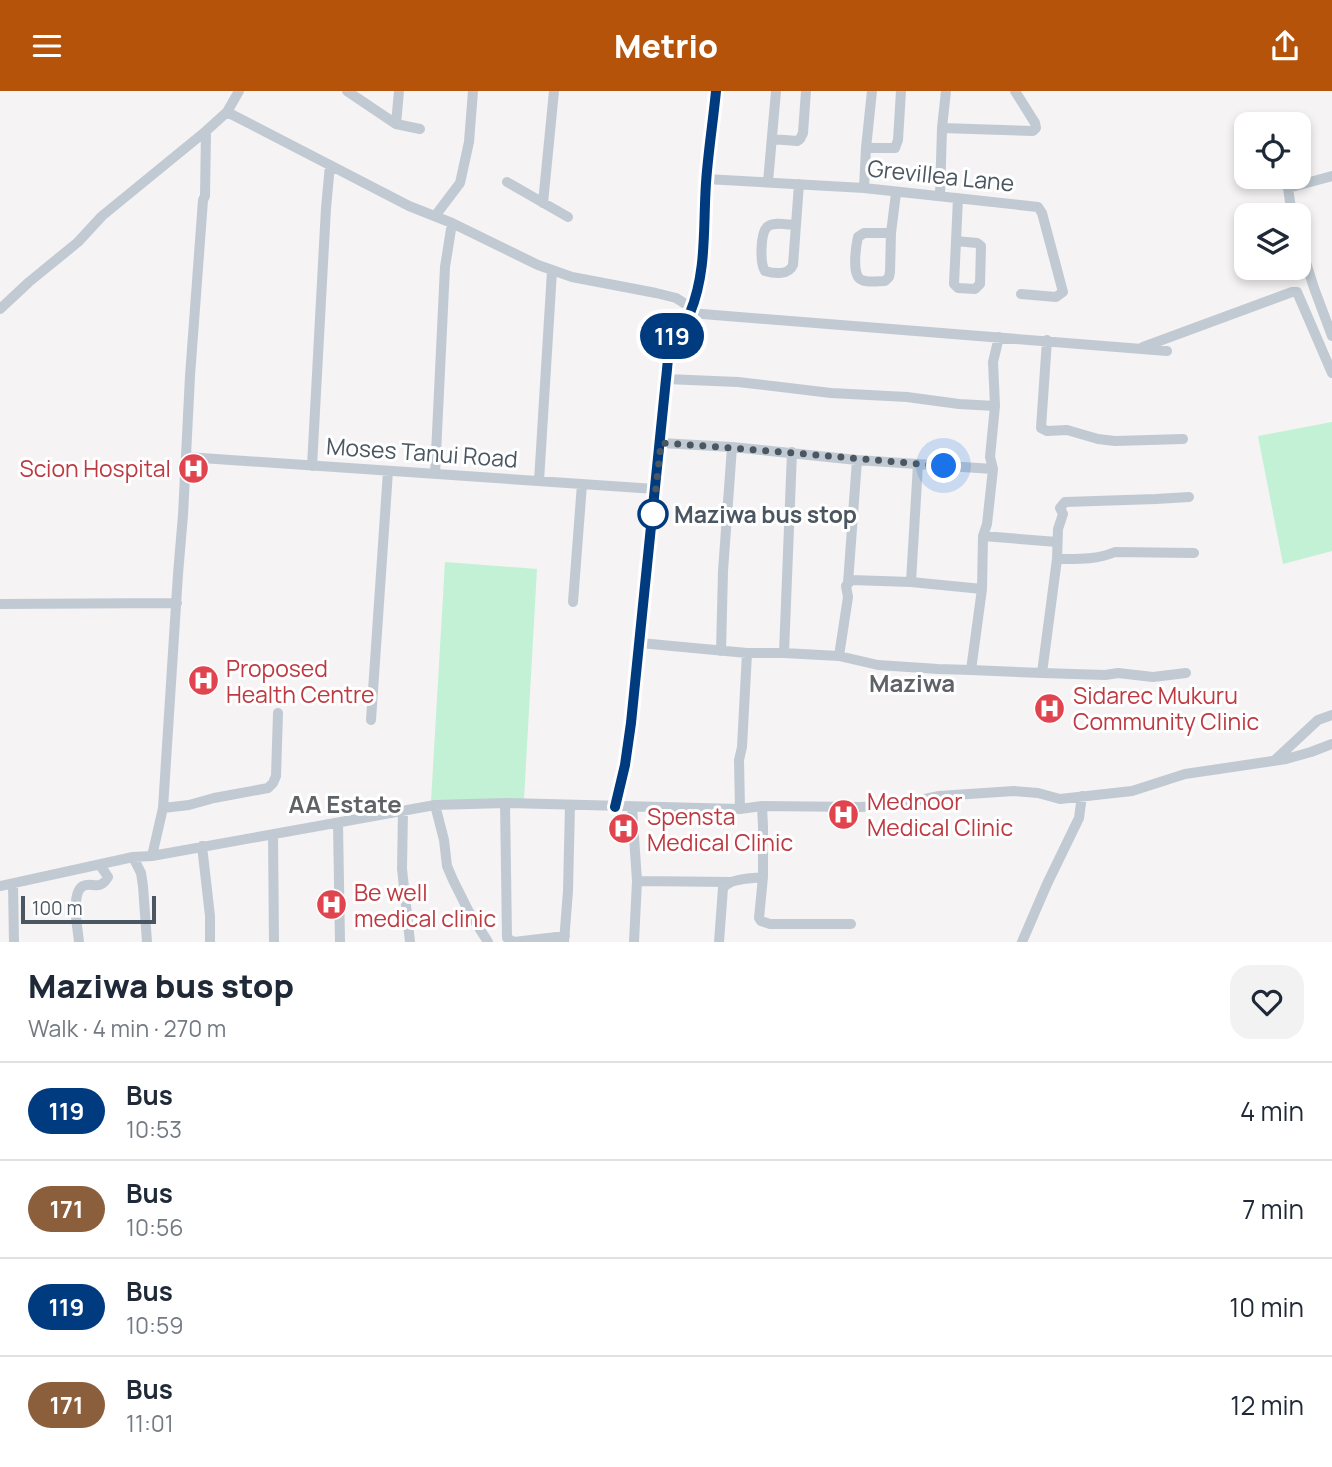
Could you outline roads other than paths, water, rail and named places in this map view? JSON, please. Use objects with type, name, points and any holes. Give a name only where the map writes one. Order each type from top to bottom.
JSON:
[{"type":"street","points":[[0,309],[78,242],[102,216],[227,112],[239,91]]},
{"type":"street","points":[[346,91],[396,124],[420,129]]},
{"type":"street","points":[[396,124],[399,91]]},
{"type":"street","points":[[435,216],[460,183],[469,142],[473,91]]},
{"type":"street","points":[[543,203],[554,91]]},
{"type":"street","points":[[690,313],[702,271],[706,179],[716,91]]},
{"type":"street","points":[[768,182],[776,91]]},
{"type":"street","points":[[772,139],[800,139],[803,133],[806,91]]},
{"type":"street","points":[[864,188],[872,91]]},
{"type":"street","points":[[866,148],[891,149],[896,146],[901,91]]},
{"type":"street","points":[[940,196],[946,91]]},
{"type":"street","points":[[942,128],[1033,131],[1036,128],[1035,123],[1015,91]]},
{"type":"street","points":[[227,112],[409,206],[452,223],[538,265],[572,277],[666,296],[684,303],[689,307],[690,313]]},
{"type":"street","points":[[152,856],[163,808],[191,362],[205,196],[206,131]]},
{"type":"street","points":[[312,466],[330,165]]},
{"type":"street","points":[[1311,179],[1332,176]]},
{"type":"street","name":"Grevillea Lane","points":[[706,179],[864,188],[1034,206],[1041,209],[1063,292],[1059,297],[1021,294]]},
{"type":"street","points":[[507,182],[568,217]]},
{"type":"street","points":[[796,225],[774,224],[765,230],[761,264],[765,271],[786,272],[792,269],[796,225],[799,184]]},
{"type":"street","points":[[891,233],[864,233],[858,237],[856,277],[861,280],[885,281],[888,277],[896,193]]},
{"type":"street","points":[[956,241],[977,243],[981,246],[978,288],[961,289],[954,284],[956,241],[958,198]]},
{"type":"street","points":[[435,474],[445,267],[452,223]]},
{"type":"street","points":[[539,481],[552,271]]},
{"type":"street","points":[[1311,275],[1332,337]]},
{"type":"street","points":[[1140,348],[1297,292],[1332,373]]},
{"type":"street","points":[[615,807],[631,723],[666,379],[673,332],[677,322],[683,317],[690,313],[1167,351]]},
{"type":"street","points":[[971,670],[982,589],[983,536],[987,524],[993,469],[990,457],[995,406],[993,362],[999,337]]},
{"type":"street","points":[[1047,340],[1041,428],[1047,431],[1068,430],[1079,435],[1115,441],[1183,439]]},
{"type":"street","points":[[666,379],[738,382],[831,393],[995,406]]},
{"type":"street","points":[[661,443],[993,469]]},
{"type":"street","points":[[721,651],[723,571],[732,447]]},
{"type":"street","points":[[784,653],[792,452]]},
{"type":"street","name":"Moses Tanui Road","points":[[187,457],[655,489]]},
{"type":"street","points":[[839,656],[848,597],[846,586],[857,460]]},
{"type":"street","points":[[911,582],[919,464]]},
{"type":"street","points":[[371,720],[388,471]]},
{"type":"street","points":[[573,602],[582,484]]},
{"type":"street","points":[[1041,673],[1057,559],[1058,529],[1063,514],[1060,508],[1065,502],[1189,497]]},
{"type":"street","points":[[983,536],[1057,542]]},
{"type":"street","points":[[1057,559],[1092,559],[1115,552],[1194,553]]},
{"type":"street","points":[[848,583],[855,579],[982,589]]},
{"type":"street","points":[[0,604],[177,603]]},
{"type":"street","points":[[640,643],[747,653],[839,656],[878,665],[938,669],[1105,675],[1118,673],[1153,677],[1186,673]]},
{"type":"street","points":[[740,809],[739,760],[747,653]]},
{"type":"street","points":[[163,808],[189,805],[268,787],[273,783],[276,776],[278,713]]},
{"type":"street","points":[[1274,761],[1318,720],[1332,715]]},
{"type":"street","points":[[0,886],[133,857],[152,856],[435,805],[505,803],[740,809],[762,806],[860,807],[895,805],[939,796],[1014,791],[1038,793],[1060,799],[1132,792],[1185,774],[1274,761],[1332,744]]},
{"type":"street","points":[[1022,942],[1079,818],[1082,796]]},
{"type":"street","points":[[505,803],[507,939],[514,942],[564,939],[570,806]]},
{"type":"street","points":[[435,805],[450,873],[483,941]]},
{"type":"street","points":[[762,806],[761,921],[770,924],[851,924]]},
{"type":"street","points":[[632,807],[637,881],[634,942]]},
{"type":"street","points":[[403,811],[402,869],[410,942]]},
{"type":"street","points":[[338,823],[340,942]]},
{"type":"street","points":[[273,834],[274,942]]},
{"type":"street","points":[[202,846],[210,916],[210,942]]},
{"type":"street","points":[[133,857],[141,873],[147,942]]},
{"type":"street","points":[[79,942],[75,913],[77,895],[81,887],[98,886],[107,880],[108,877],[100,865]]},
{"type":"street","points":[[637,881],[730,882],[763,877]]},
{"type":"street","points":[[719,942],[723,888],[730,882]]},
{"type":"street","points":[[13,884],[14,942]]},
{"type":"place","name":"Scion Hospital","points":[[194,468]]},
{"type":"place","name":"Maziwa bus stop","points":[[653,514]]},
{"type":"place","name":"Proposed Health Centre","points":[[203,681]]},
{"type":"place","name":"Sidarec Mukuru Community Clinic","points":[[1050,708]]},
{"type":"place","name":"Mednoor Medical Clinic","points":[[844,814]]},
{"type":"place","name":"Spensta Medical Clinic","points":[[624,829]]},
{"type":"place","name":"Be well medical clinic","points":[[331,905]]},
{"type":"district","name":"Maziwa","points":[[912,682]]},
{"type":"district","name":"AA Estate","points":[[345,803]]}]
